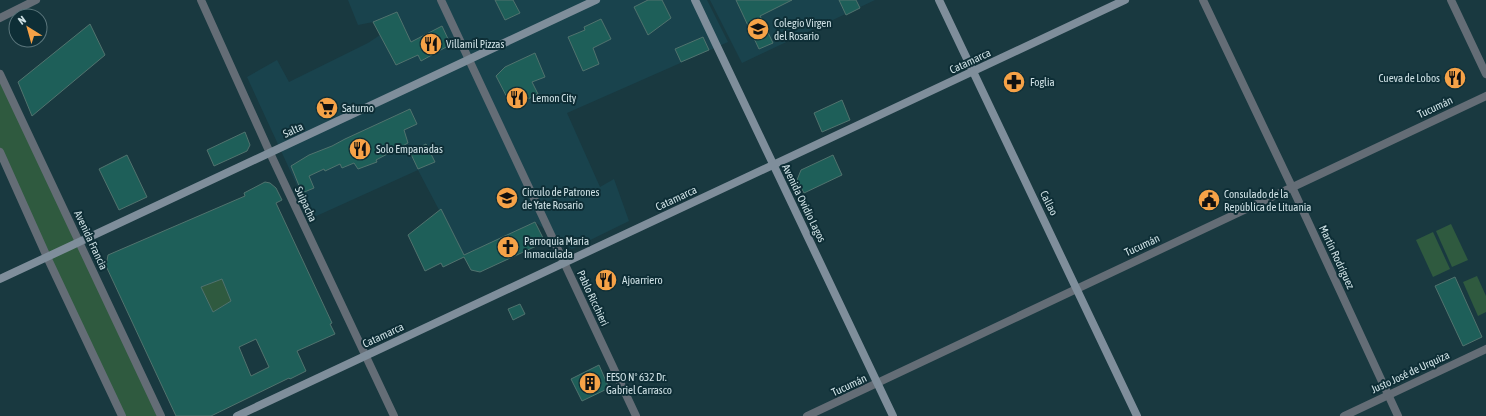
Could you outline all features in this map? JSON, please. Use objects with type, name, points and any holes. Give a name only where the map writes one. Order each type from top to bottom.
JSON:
[{"type":"main road","name":"Salta","points":[[0,279],[596,0]]},
{"type":"main road","name":"Avenida Ovidio Lagos","points":[[695,0],[893,416]]},
{"type":"main road","name":"Callao","points":[[940,0],[1137,416]]},
{"type":"main road","name":"Catamarca","points":[[237,416],[1125,0]]},
{"type":"street","points":[[0,18],[36,0]]},
{"type":"street","name":"Suipacha","points":[[201,0],[270,153],[394,416]]},
{"type":"street","name":"Pablo Ricchieri","points":[[441,0],[636,416]]},
{"type":"street","name":"Martín Rodríguez","points":[[1203,0],[1292,187],[1398,416]]},
{"type":"street","points":[[1451,0],[1486,74]]},
{"type":"street","name":"Avenida Francia","points":[[0,74],[161,416]]},
{"type":"street","name":"Tucumán","points":[[807,416],[878,384],[1077,288],[1486,96]]},
{"type":"street","points":[[0,152],[47,257],[122,416]]},
{"type":"street","name":"Justo José de Urquiza","points":[[1344,416],[1486,348]]},
{"type":"shaded area","points":[[348,0],[707,0],[728,42],[567,113],[600,187],[614,179],[629,221],[572,249],[535,222],[471,252],[466,261],[418,170],[312,218],[247,77],[277,60],[289,82],[368,43],[380,35],[373,22],[358,25]]},
{"type":"shaded area","points":[[710,0],[875,0],[742,63]]},
{"type":"green space","points":[[0,74],[161,416],[122,416],[0,152]]},
{"type":"green space","points":[[1451,224],[1468,260],[1452,267],[1436,231]]},
{"type":"green space","points":[[1433,232],[1450,269],[1433,277],[1416,240]]},
{"type":"green space","points":[[1477,276],[1486,296],[1486,312],[1478,316],[1463,282]]},
{"type":"green space","points":[[222,279],[231,301],[213,312],[201,287]]},
{"type":"building","points":[[495,0],[513,0],[520,13],[505,20]]},
{"type":"building","points":[[648,0],[662,0],[671,18],[648,35],[634,7]]},
{"type":"building","name":"Colegio Virgen del Rosario","points":[[736,0],[792,0],[760,16],[773,43],[759,49]]},
{"type":"building","name":"Colegio Virgen del Rosario","points":[[839,0],[856,0],[860,8],[846,15]]},
{"type":"building","points":[[397,12],[411,42],[442,26],[449,41],[448,46],[421,61],[418,55],[396,65],[373,22]]},
{"type":"building","points":[[601,19],[611,39],[593,48],[599,64],[583,71],[568,37],[585,30],[584,27]]},
{"type":"building","points":[[90,24],[105,55],[32,116],[18,82]]},
{"type":"building","points":[[703,37],[709,50],[681,62],[675,49]]},
{"type":"building","points":[[535,53],[545,77],[532,82],[538,94],[512,107],[496,76],[505,67]]},
{"type":"building","name":"Saturno","points":[[331,100],[336,109],[322,116],[317,107]]},
{"type":"building","points":[[842,100],[850,120],[822,132],[814,113]]},
{"type":"building","points":[[410,109],[417,124],[404,130],[408,143],[376,160],[377,162],[358,169],[354,163],[342,168],[340,164],[309,176],[314,188],[302,193],[291,166],[309,155],[332,146]]},
{"type":"building","points":[[245,132],[250,145],[247,151],[214,166],[207,150]]},
{"type":"building","points":[[426,144],[435,162],[418,169],[410,152]]},
{"type":"building","points":[[127,155],[147,197],[119,210],[99,169]]},
{"type":"building","points":[[833,155],[842,175],[804,193],[797,180],[801,170]]},
{"type":"building","points":[[265,182],[270,183],[276,188],[282,200],[276,203],[332,323],[330,324],[335,334],[297,351],[306,371],[211,416],[176,416],[106,266],[108,255],[245,196],[244,193]],"holes":[[[222,279],[231,301],[213,312],[201,287]],[[256,339],[269,367],[251,376],[239,347]]]},
{"type":"building","points":[[441,209],[464,255],[535,222],[545,242],[480,272],[471,270],[464,257],[443,267],[441,263],[425,271],[408,235]]},
{"type":"building","points":[[1455,277],[1482,337],[1463,346],[1435,286]]},
{"type":"building","points":[[520,304],[525,314],[513,320],[508,309]]},
{"type":"building","name":"EESO Nº 632 Dr. Gabriel Carrasco","points":[[599,365],[609,388],[582,401],[571,379]]},
{"type":"place","name":"Colegio Virgen del Rosario","points":[[758,29]]},
{"type":"place","name":"Villamil Pizzas","points":[[431,44]]},
{"type":"place","name":"Cueva de Lobos","points":[[1455,78]]},
{"type":"place","name":"Foglia","points":[[1014,82]]},
{"type":"place","name":"Lemon City","points":[[517,98]]},
{"type":"place","name":"Saturno","points":[[327,108]]},
{"type":"place","name":"Solo Empanadas","points":[[360,149]]},
{"type":"place","name":"Círculo de Patrones de Yate Rosario","points":[[507,198]]},
{"type":"place","name":"Consulado de la República de Lituania","points":[[1209,200]]},
{"type":"place","name":"Parroquia María Inmaculada","points":[[508,247]]},
{"type":"place","name":"Ajoarriero","points":[[606,280]]},
{"type":"place","name":"EESO Nº 632 Dr. Gabriel Carrasco","points":[[590,383]]}]
